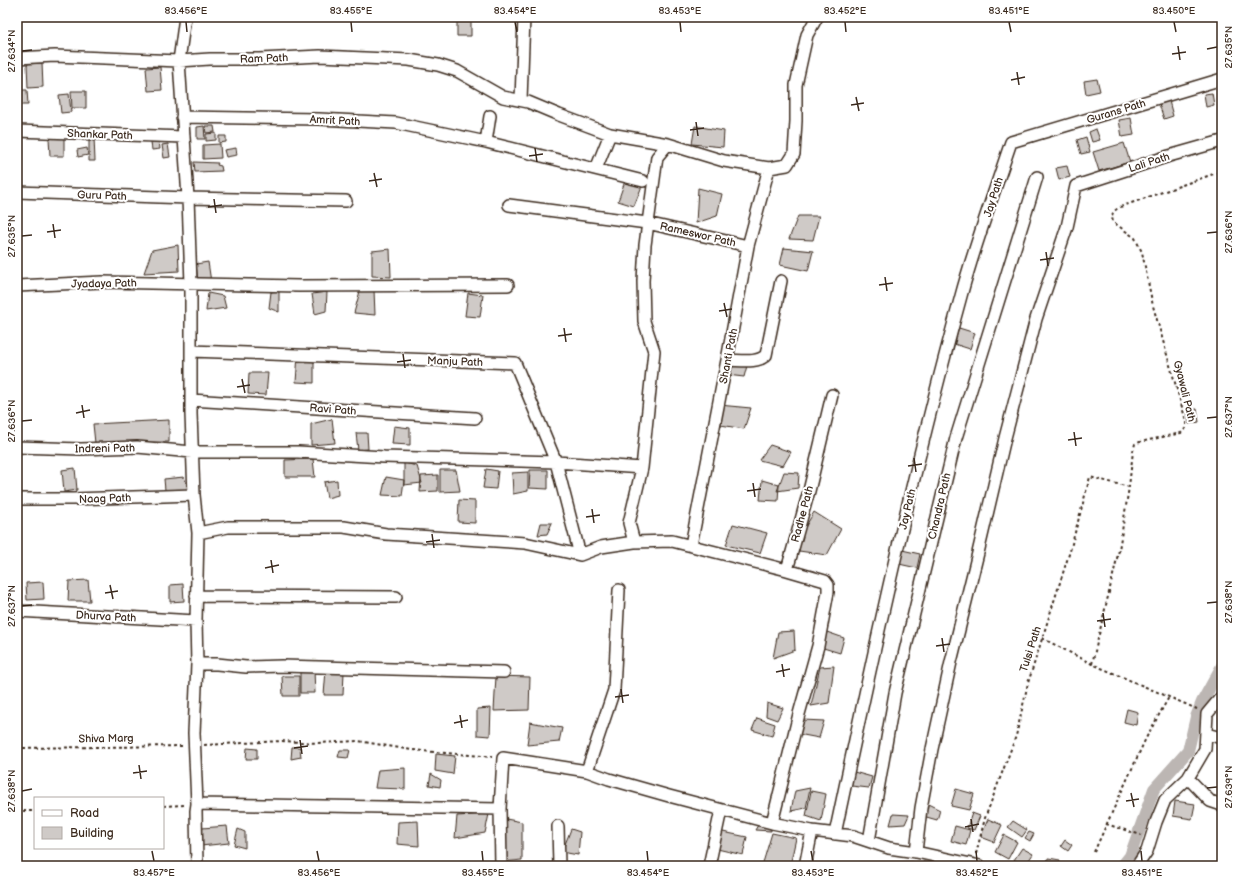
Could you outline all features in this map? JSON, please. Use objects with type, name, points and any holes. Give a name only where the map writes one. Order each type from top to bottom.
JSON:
[{"type":"street","points":[[185,17],[180,61],[183,137],[188,198],[191,284],[192,452],[198,533],[196,596],[197,664],[194,733],[196,745],[197,804],[196,866]]},
{"type":"street","points":[[524,17],[521,100],[610,134],[668,144],[724,161],[768,168],[787,165],[794,154],[796,85],[807,35],[817,17]]},
{"type":"street","name":"Ram Path","points":[[17,58],[55,56],[180,61],[210,59],[260,60],[320,56],[409,60],[438,65],[457,71],[503,97],[521,100]]},
{"type":"street","name":"Gurans Path","points":[[1011,142],[1222,79]]},
{"type":"street","points":[[486,142],[490,116]]},
{"type":"street","name":"Amrit Path","points":[[182,117],[319,119],[396,123],[486,142],[643,180]]},
{"type":"street","name":"Shankar Path","points":[[17,131],[183,137]]},
{"type":"street","points":[[596,169],[610,134]]},
{"type":"street","name":"Lali Path","points":[[916,852],[921,808],[932,749],[1005,438],[1036,319],[1067,227],[1076,186],[1169,156],[1222,141]]},
{"type":"street","name":"Jay Path","points":[[835,834],[921,445],[961,294],[1011,142]]},
{"type":"street","points":[[634,542],[629,523],[642,468],[654,351],[644,321],[643,281],[648,223],[657,156],[668,144]]},
{"type":"street","name":"Shanti Path","points":[[691,546],[728,360],[748,246],[768,168]]},
{"type":"street","name":"Chandra Path","points":[[869,841],[895,693],[956,438],[1037,177]]},
{"type":"street","name":"Guru Path","points":[[17,192],[346,202]]},
{"type":"street","name":"Rameswor Path","points":[[509,205],[648,223],[748,246]]},
{"type":"street","points":[[728,360],[757,360],[762,359],[766,355],[781,281]]},
{"type":"street","name":"Jyadaya Path","points":[[17,286],[102,282],[299,286],[508,285]]},
{"type":"street","name":"Manju Path","points":[[191,351],[515,363],[556,462],[580,555]]},
{"type":"street","name":"Radhe Path","points":[[787,570],[817,459],[832,395]]},
{"type":"street","name":"Ravi Path","points":[[191,400],[474,418]]},
{"type":"street","name":"Indreni Path","points":[[17,447],[81,449],[137,447],[192,452],[298,452],[384,457],[556,462],[642,468]]},
{"type":"street","name":"Naag Path","points":[[17,498],[73,499],[194,495]]},
{"type":"street","points":[[198,533],[228,527],[344,527],[386,534],[525,544],[580,555],[601,547],[634,542],[672,541],[826,581],[828,585],[828,592],[818,646],[799,714],[772,823]]},
{"type":"street","points":[[587,771],[614,690],[619,590]]},
{"type":"street","points":[[196,596],[396,597]]},
{"type":"street","name":"Dhurva Path","points":[[17,610],[196,621]]},
{"type":"street","points":[[197,664],[217,664],[246,667],[282,666],[504,672]]},
{"type":"street","points":[[1137,866],[1147,851],[1165,800],[1188,778],[1206,749],[1207,714],[1222,696]]},
{"type":"street","points":[[1206,734],[1222,738]]},
{"type":"street","points":[[500,866],[500,809],[503,758],[587,771],[632,786],[772,823],[812,831],[853,836],[889,848],[916,852],[976,865]]},
{"type":"street","points":[[1188,778],[1210,801],[1222,805]]},
{"type":"street","points":[[197,804],[500,809]]},
{"type":"street","points":[[709,866],[721,810]]},
{"type":"street","points":[[558,826],[559,866]]},
{"type":"street","points":[[805,866],[812,831]]},
{"type":"path","name":"Gyawali Path","points":[[1092,664],[1119,550],[1129,487],[1132,451],[1135,444],[1181,433],[1186,428],[1186,421],[1153,306],[1142,252],[1134,238],[1113,222],[1112,214],[1113,211],[1120,207],[1222,171]]},
{"type":"path","name":"Tulsi Path","points":[[976,865],[985,818],[1016,736],[1028,683],[1070,551],[1090,477],[1129,487]]},
{"type":"path","points":[[1042,638],[1092,664],[1207,714]]},
{"type":"path","points":[[1094,852],[1146,738],[1169,697]]},
{"type":"path","name":"Shiva Marg","points":[[17,748],[196,745],[282,741],[318,743],[358,741],[412,750],[503,758]]},
{"type":"path","points":[[164,806],[197,804]]},
{"type":"path","points":[[17,811],[34,811]]},
{"type":"path","points":[[1106,824],[1152,838]]},
{"type":"building","points":[[457,18],[471,18],[471,36],[457,36]]},
{"type":"building","points":[[42,63],[43,87],[28,88],[27,64]]},
{"type":"building","points":[[160,67],[162,90],[148,91],[146,68]]},
{"type":"building","points":[[1097,79],[1100,91],[1086,94],[1084,81]]},
{"type":"building","points":[[1222,85],[1222,109],[1217,86]]},
{"type":"building","points":[[17,90],[27,90],[28,105],[17,105]]},
{"type":"building","points":[[71,91],[86,91],[86,108],[72,108]]},
{"type":"building","points":[[1212,93],[1214,105],[1206,107],[1204,94]]},
{"type":"building","points":[[69,94],[71,112],[61,113],[59,95]]},
{"type":"building","points":[[1169,101],[1173,116],[1164,119],[1159,104]]},
{"type":"building","points":[[1131,118],[1134,135],[1122,137],[1119,120]]},
{"type":"building","points":[[204,126],[205,139],[197,139],[197,127]]},
{"type":"building","points":[[205,126],[214,126],[215,132],[206,133]]},
{"type":"building","points":[[695,126],[724,131],[723,147],[692,144]]},
{"type":"building","points":[[1096,129],[1100,140],[1092,142],[1089,132]]},
{"type":"building","points":[[216,133],[216,140],[206,141],[206,134]]},
{"type":"building","points":[[219,136],[226,136],[226,142],[219,143]]},
{"type":"building","points":[[89,137],[94,137],[95,161],[89,161]]},
{"type":"building","points":[[1086,137],[1090,152],[1081,154],[1077,140]]},
{"type":"building","points":[[49,138],[64,138],[64,156],[50,156]]},
{"type":"building","points":[[159,141],[160,149],[152,150],[151,142]]},
{"type":"building","points":[[1124,143],[1130,162],[1099,171],[1093,152]]},
{"type":"building","points":[[168,144],[170,157],[164,158],[162,145]]},
{"type":"building","points":[[220,144],[221,158],[203,159],[203,145]]},
{"type":"building","points":[[87,148],[88,155],[78,157],[77,150]]},
{"type":"building","points":[[236,148],[237,155],[226,157],[224,150]]},
{"type":"building","points":[[194,162],[218,163],[217,165],[221,166],[222,171],[195,172]]},
{"type":"building","points":[[1067,166],[1070,177],[1059,180],[1056,168]]},
{"type":"building","points":[[625,181],[642,186],[634,206],[618,201]]},
{"type":"building","points":[[698,188],[722,194],[717,216],[696,223]]},
{"type":"building","points":[[798,216],[819,216],[813,240],[789,239]]},
{"type":"building","points":[[178,245],[179,271],[144,273],[152,250]]},
{"type":"building","points":[[784,248],[813,251],[808,271],[780,265]]},
{"type":"building","points":[[390,249],[391,277],[372,276],[372,251]]},
{"type":"building","points":[[208,262],[211,282],[198,282],[196,264]]},
{"type":"building","points":[[374,290],[375,315],[354,313],[360,291]]},
{"type":"building","points":[[279,291],[279,312],[269,308],[271,292]]},
{"type":"building","points":[[327,292],[326,311],[315,314],[312,294]]},
{"type":"building","points":[[208,293],[223,296],[226,308],[206,311]]},
{"type":"building","points":[[468,293],[483,295],[480,317],[465,316]]},
{"type":"building","points":[[959,328],[975,333],[970,349],[954,344]]},
{"type":"building","points":[[298,355],[314,356],[314,383],[296,382]]},
{"type":"building","points":[[730,361],[748,362],[744,377],[727,375]]},
{"type":"building","points":[[249,373],[268,373],[266,395],[248,394]]},
{"type":"building","points":[[719,405],[751,408],[744,429],[721,425]]},
{"type":"building","points":[[1197,409],[1199,422],[1189,424],[1187,410]]},
{"type":"building","points":[[332,419],[335,443],[311,445],[311,424]]},
{"type":"building","points":[[169,420],[169,442],[95,443],[93,424]]},
{"type":"building","points":[[394,426],[410,428],[410,445],[392,444]]},
{"type":"building","points":[[356,433],[367,433],[368,449],[358,450]]},
{"type":"building","points":[[770,445],[791,452],[783,466],[759,460]]},
{"type":"building","points":[[313,459],[315,477],[285,477],[285,460]]},
{"type":"building","points":[[404,463],[417,466],[422,483],[404,485]]},
{"type":"building","points":[[75,468],[77,490],[64,492],[62,470]]},
{"type":"building","points":[[486,469],[498,471],[496,489],[483,488]]},
{"type":"building","points":[[440,470],[456,470],[460,491],[440,492]]},
{"type":"building","points":[[530,470],[548,470],[548,489],[529,488]]},
{"type":"building","points":[[528,472],[528,491],[513,494],[512,473]]},
{"type":"building","points":[[784,472],[799,473],[798,488],[777,491]]},
{"type":"building","points":[[438,475],[438,491],[420,492],[421,476]]},
{"type":"building","points":[[184,477],[189,490],[165,490],[164,479]]},
{"type":"building","points":[[386,477],[404,480],[402,496],[382,495]]},
{"type":"building","points":[[337,480],[338,495],[327,498],[324,482]]},
{"type":"building","points":[[762,480],[779,485],[778,501],[760,500]]},
{"type":"building","points":[[459,500],[475,501],[475,523],[458,522]]},
{"type":"building","points":[[814,512],[841,529],[827,555],[792,550]]},
{"type":"building","points":[[541,523],[552,523],[547,534],[538,535]]},
{"type":"building","points":[[733,524],[767,533],[760,553],[726,545]]},
{"type":"building","points":[[902,550],[920,554],[917,568],[899,564]]},
{"type":"building","points":[[88,580],[90,601],[68,601],[69,581]]},
{"type":"building","points":[[43,582],[44,599],[27,600],[26,583]]},
{"type":"building","points":[[183,584],[184,601],[170,602],[170,585]]},
{"type":"building","points":[[794,631],[795,650],[773,658],[778,632]]},
{"type":"building","points":[[824,631],[844,638],[840,653],[820,647]]},
{"type":"building","points":[[834,666],[829,703],[811,706],[820,667]]},
{"type":"building","points":[[300,670],[314,671],[315,693],[300,693]]},
{"type":"building","points":[[326,670],[344,672],[343,695],[324,695]]},
{"type":"building","points":[[282,676],[299,676],[299,696],[283,696]]},
{"type":"building","points":[[496,676],[530,677],[529,710],[494,711]]},
{"type":"building","points":[[767,703],[783,708],[777,720],[766,716]]},
{"type":"building","points":[[491,708],[490,736],[477,735],[477,709]]},
{"type":"building","points":[[1127,709],[1138,712],[1136,725],[1124,722]]},
{"type":"building","points":[[757,718],[775,724],[772,736],[752,730]]},
{"type":"building","points":[[803,720],[824,721],[819,738],[798,734]]},
{"type":"building","points":[[530,722],[562,728],[559,742],[527,745]]},
{"type":"building","points":[[292,747],[300,747],[301,757],[291,759]]},
{"type":"building","points":[[247,748],[257,749],[257,759],[246,759]]},
{"type":"building","points":[[340,750],[350,750],[348,758],[338,757]]},
{"type":"building","points":[[436,754],[455,756],[453,774],[435,771]]},
{"type":"building","points":[[405,768],[405,789],[375,788],[378,770]]},
{"type":"building","points":[[854,772],[872,777],[869,788],[851,786]]},
{"type":"building","points":[[431,774],[441,780],[440,787],[429,785]]},
{"type":"building","points":[[810,788],[806,808],[791,811],[795,791]]},
{"type":"building","points":[[956,789],[974,794],[969,810],[951,806]]},
{"type":"building","points":[[811,791],[826,794],[821,821],[806,816]]},
{"type":"building","points":[[1175,801],[1195,804],[1192,819],[1173,816]]},
{"type":"building","points":[[928,804],[940,810],[937,820],[923,816]]},
{"type":"building","points":[[972,813],[980,816],[974,830],[967,828]]},
{"type":"building","points":[[489,814],[485,833],[455,838],[457,816]]},
{"type":"building","points":[[893,814],[909,815],[905,824],[890,825]]},
{"type":"building","points":[[506,819],[522,822],[522,860],[503,862]]},
{"type":"building","points":[[988,819],[1002,825],[994,842],[981,837]]},
{"type":"building","points":[[418,821],[419,846],[397,844],[398,822]]},
{"type":"building","points":[[1013,821],[1027,830],[1022,837],[1008,827]]},
{"type":"building","points":[[760,822],[771,825],[771,831],[755,830]]},
{"type":"building","points":[[227,826],[229,843],[201,846],[202,828]]},
{"type":"building","points":[[955,826],[970,830],[966,845],[951,841]]},
{"type":"building","points":[[238,829],[245,832],[245,848],[234,845]]},
{"type":"building","points":[[571,829],[580,832],[578,855],[562,852]]},
{"type":"building","points":[[718,831],[747,837],[743,855],[713,848]]},
{"type":"building","points":[[1029,832],[1034,834],[1030,841],[1025,838]]},
{"type":"building","points":[[772,833],[796,838],[790,866],[762,866]]},
{"type":"building","points":[[1004,835],[1017,842],[1008,859],[995,852]]},
{"type":"building","points":[[1065,840],[1072,845],[1068,851],[1061,846]]},
{"type":"building","points":[[1022,848],[1033,854],[1025,866],[1014,860]]},
{"type":"building","points":[[1048,858],[1060,860],[1059,866],[1047,866]]},
{"type":"building","points":[[913,862],[911,866],[889,866],[890,863]]},
{"type":"building","points":[[923,862],[946,866],[923,866]]},
{"type":"waterway","points":[[1122,866],[1130,856],[1154,789],[1188,751],[1196,717],[1202,702],[1222,666]]}]
